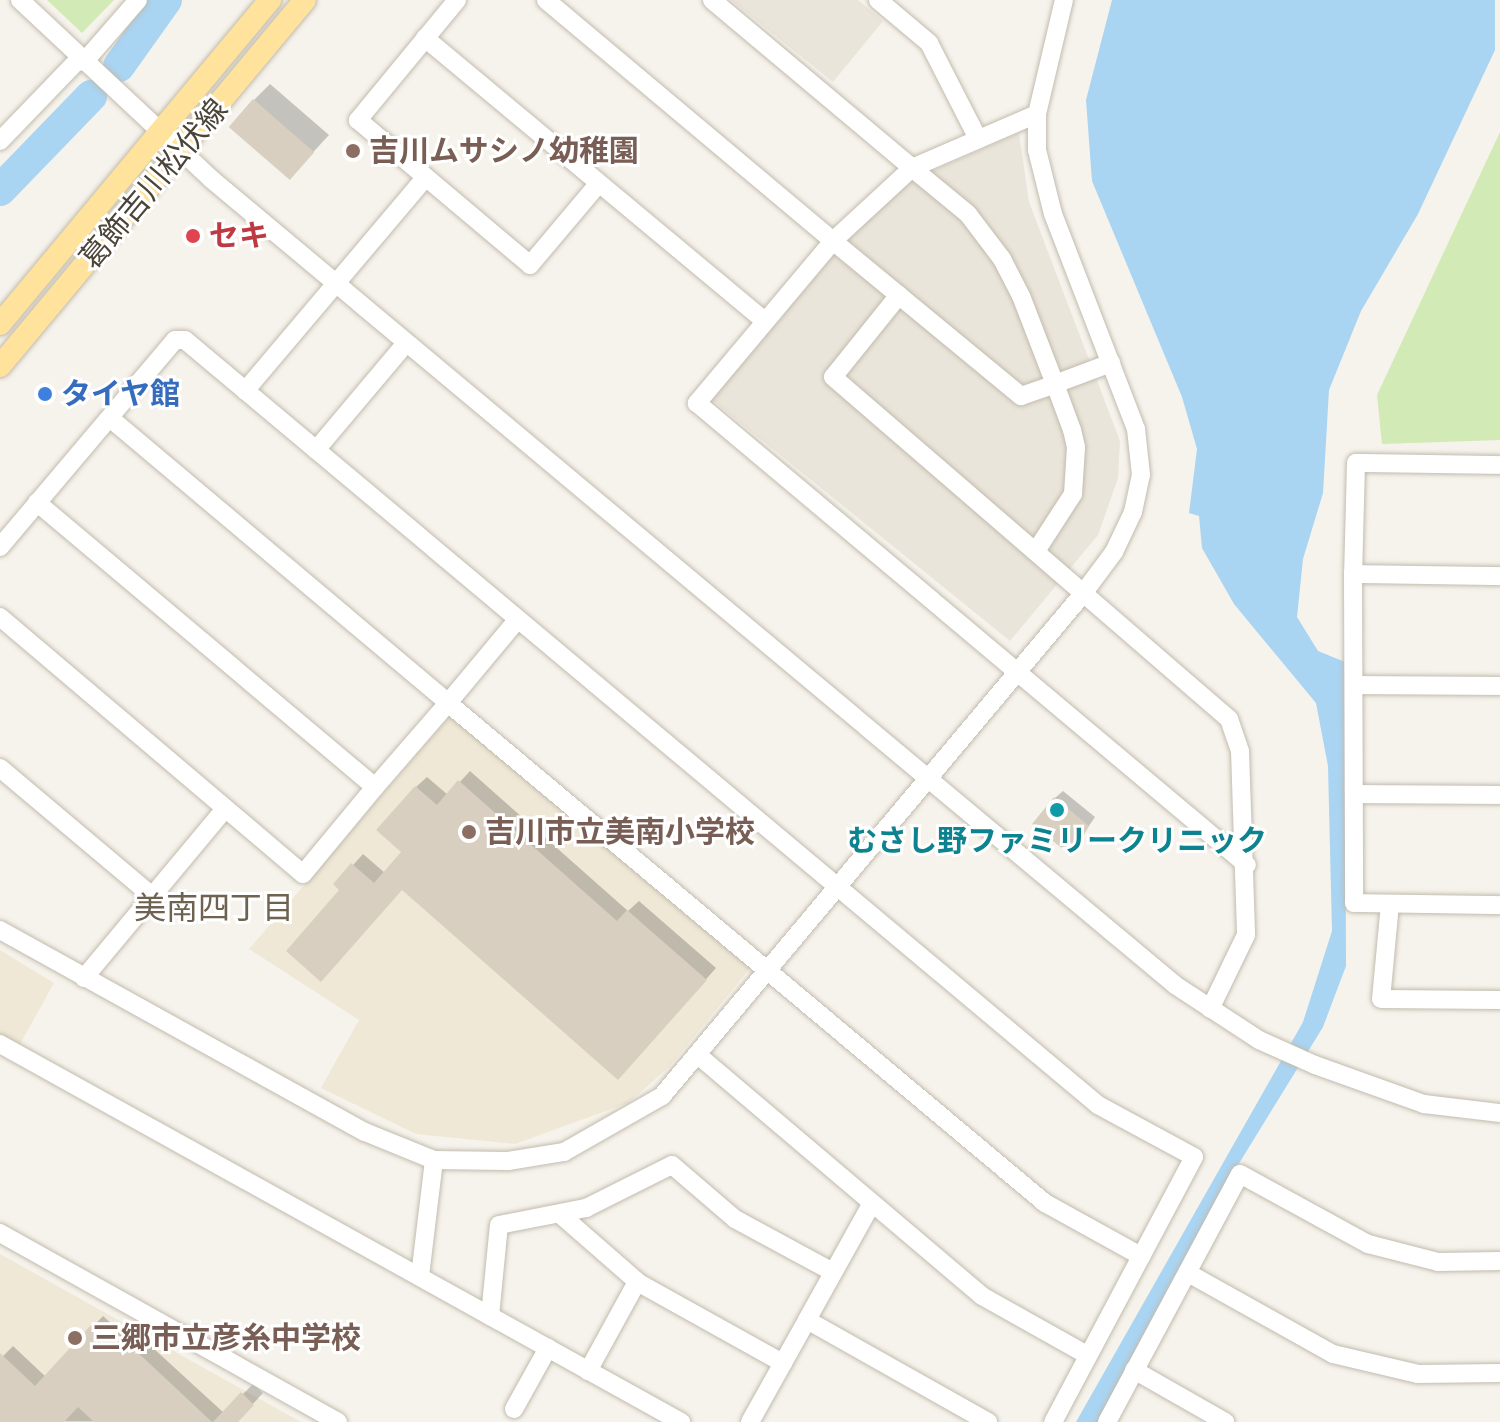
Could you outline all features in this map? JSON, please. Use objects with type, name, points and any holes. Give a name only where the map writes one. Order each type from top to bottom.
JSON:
[{"type":"main road","name":"葛飾吉川松伏線","points":[[0,324],[270,0]]},
{"type":"main road","name":"葛飾吉川松伏線","points":[[0,366],[181,153],[305,0]]},
{"type":"street","points":[[20,0],[181,153],[927,780],[1210,1009],[1259,1040],[1315,1065],[1424,1104],[1500,1113]]},
{"type":"street","points":[[0,141],[138,0]]},
{"type":"street","points":[[457,0],[358,120],[530,265],[599,183]]},
{"type":"street","points":[[546,0],[1021,396],[1111,363]]},
{"type":"street","points":[[712,0],[968,214],[1002,259],[1072,430],[1077,478],[1066,511],[1036,551]]},
{"type":"street","points":[[878,0],[929,43],[977,137]]},
{"type":"street","points":[[0,930],[365,1132],[434,1160],[508,1161],[564,1152],[622,1125],[699,1056],[1082,595],[1114,552],[1141,475],[1136,429],[1044,185],[1037,114],[1062,7],[1044,0]]},
{"type":"street","points":[[425,38],[765,321]]},
{"type":"street","points":[[1037,114],[977,137],[912,168],[833,241],[697,403],[1247,865]]},
{"type":"street","points":[[245,391],[426,177]]},
{"type":"street","points":[[899,295],[833,377],[1229,719],[1240,751],[1247,865],[1246,935],[1210,1009]]},
{"type":"street","points":[[0,547],[175,340],[185,340],[1098,1105],[1194,1157],[1053,1422]]},
{"type":"street","points":[[316,450],[406,343]]},
{"type":"street","points":[[110,418],[1045,1203],[1141,1256]]},
{"type":"street","points":[[1500,465],[1356,463],[1353,574],[1354,903],[1500,905]]},
{"type":"street","points":[[37,502],[375,787]]},
{"type":"street","points":[[1353,574],[1500,576]]},
{"type":"street","points":[[0,617],[303,874],[518,619]]},
{"type":"street","points":[[1355,685],[1500,686]]},
{"type":"street","points":[[0,768],[151,895]]},
{"type":"street","points":[[1354,794],[1500,795]]},
{"type":"street","points":[[84,978],[225,809]]},
{"type":"street","points":[[1390,904],[1381,999],[1500,1000]]},
{"type":"street","points":[[0,1044],[681,1422]]},
{"type":"street","points":[[699,1056],[982,1296],[1087,1355]]},
{"type":"street","points":[[420,1276],[434,1160]]},
{"type":"street","points":[[490,1316],[499,1225],[561,1215],[672,1165],[735,1219],[833,1272]]},
{"type":"street","points":[[1107,1422],[1240,1174],[1368,1244],[1438,1262],[1500,1261]]},
{"type":"street","points":[[750,1422],[872,1203]]},
{"type":"street","points":[[561,1215],[637,1282],[783,1363]]},
{"type":"street","points":[[0,1233],[338,1422]]},
{"type":"street","points":[[1188,1273],[1333,1354],[1418,1374],[1500,1373]]},
{"type":"street","points":[[588,1371],[637,1282]]},
{"type":"street","points":[[807,1320],[988,1422]]},
{"type":"street","points":[[514,1409],[548,1348]]},
{"type":"street","points":[[1134,1370],[1225,1422]]},
{"type":"shaded area","points":[[731,0],[858,0],[883,21],[833,82]]},
{"type":"shaded area","points":[[1019,133],[1029,202],[1120,441],[1118,478],[1098,535],[1010,641],[711,399],[836,244],[907,182]]},
{"type":"shaded area","name":"吉川市立美南小学校","points":[[450,716],[751,967],[669,1067],[628,1103],[515,1144],[416,1134],[321,1088],[359,1020],[249,949]]},
{"type":"shaded area","points":[[0,950],[54,983],[19,1046],[0,1035]]},
{"type":"shaded area","name":"三郷市立彦糸中学校","points":[[0,1254],[301,1422],[0,1422]]},
{"type":"green space","points":[[47,0],[114,0],[82,33]]},
{"type":"green space","points":[[1500,132],[1500,440],[1382,444],[1377,395]]},
{"type":"water","points":[[1112,0],[1495,0],[1495,50],[1418,214],[1361,311],[1329,390],[1323,493],[1303,559],[1297,617],[1318,651],[1345,662],[1346,966],[1323,1027],[1214,1204],[1098,1422],[1076,1422],[1303,1022],[1332,931],[1328,766],[1316,703],[1234,604],[1202,548],[1199,516],[1189,513],[1197,449],[1182,397],[1092,181],[1086,100]]},
{"type":"building","points":[[253,99],[314,152],[290,180],[229,127]]},
{"type":"building","points":[[458,780],[617,921],[627,910],[707,980],[618,1080],[402,890],[321,982],[286,951],[339,890],[333,884],[351,863],[374,883],[401,852],[376,830],[415,786],[437,805]]},
{"type":"building","name":"むさし野ファミリークリニック","points":[[1054,797],[1089,826],[1076,848],[1070,842],[1064,850],[1032,824]]},
{"type":"building","points":[[91,1325],[110,1342],[118,1334],[212,1422],[94,1422],[78,1407],[64,1422],[0,1422],[0,1353],[35,1386]]},
{"type":"building","points":[[241,1392],[254,1405],[238,1422],[213,1422]]},
{"type":"waterway","points":[[119,66],[166,0]]},
{"type":"waterway","points":[[0,190],[91,96]]},
{"type":"place","name":"吉川ムサシノ幼稚園","points":[[353,151]]},
{"type":"place","name":"セキ","points":[[193,236]]},
{"type":"place","name":"タイヤ館","points":[[45,394]]},
{"type":"place","name":"むさし野ファミリークリニック","points":[[1057,810]]},
{"type":"place","name":"吉川市立美南小学校","points":[[469,832]]},
{"type":"place","name":"三郷市立彦糸中学校","points":[[75,1338]]},
{"type":"district","name":"美南四丁目","points":[[214,908]]}]
